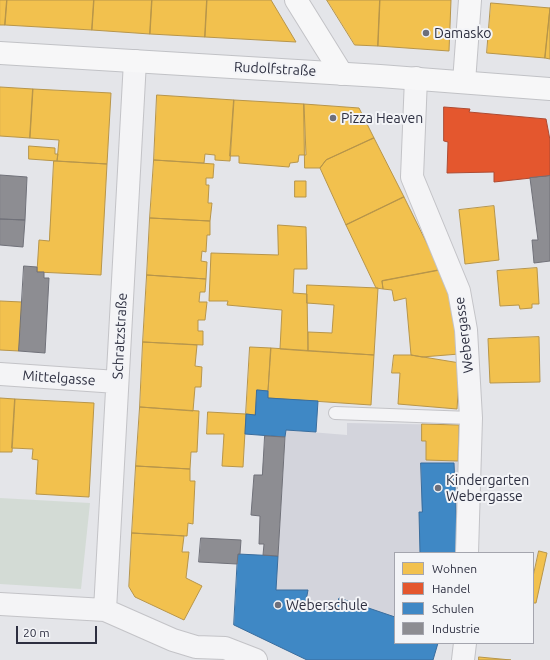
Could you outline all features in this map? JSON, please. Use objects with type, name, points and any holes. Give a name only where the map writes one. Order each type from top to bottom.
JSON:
[{"type":"main road","points":[[296,0],[342,74]]},
{"type":"main road","points":[[464,82],[470,0]]},
{"type":"main road","name":"Rudolfstraße","points":[[0,53],[416,78],[550,89]]},
{"type":"street","name":"Schratzstraße","points":[[105,610],[135,61]]},
{"type":"street","name":"Webergasse","points":[[416,78],[412,177],[459,291],[466,330],[471,418],[466,552]]},
{"type":"street","name":"Mittelgasse","points":[[0,374],[118,382]]},
{"type":"street","points":[[0,604],[105,610],[173,640],[196,647],[225,648],[256,660]]},
{"type":"street","points":[[463,660],[465,644]]},
{"type":"lane","points":[[334,413],[471,418]]},
{"type":"shaded area","points":[[347,423],[459,425],[458,552],[394,552],[394,644],[438,644],[433,660],[307,660],[234,625],[238,554],[278,556],[286,430],[347,435]]},
{"type":"shaded area","points":[[0,498],[90,503],[81,589],[0,584]]},
{"type":"building: Wohnen","points":[[0,0],[7,0],[5,25],[0,25]]},
{"type":"building: Wohnen","points":[[7,0],[94,0],[92,30],[5,25]]},
{"type":"building: Wohnen","points":[[94,0],[152,0],[150,34],[92,30]]},
{"type":"building: Wohnen","points":[[152,0],[207,0],[205,37],[150,34]]},
{"type":"building: Wohnen","points":[[207,0],[271,0],[296,42],[205,37]]},
{"type":"building: Wohnen","points":[[327,0],[380,0],[378,46],[355,45]]},
{"type":"building: Wohnen","points":[[380,0],[451,0],[449,51],[378,46]]},
{"type":"building: Wohnen","points":[[491,3],[550,8],[545,58],[487,53]]},
{"type":"building: Wohnen","points":[[550,8],[550,59],[545,58]]},
{"type":"building: Wohnen","points":[[0,87],[33,89],[30,138],[0,136]]},
{"type":"building: Wohnen","points":[[33,89],[111,93],[107,164],[57,161],[59,140],[30,138]]},
{"type":"building: Wohnen","points":[[157,95],[234,100],[230,161],[215,160],[215,155],[205,154],[204,163],[154,160]]},
{"type":"building: Wohnen","points":[[234,100],[304,104],[306,155],[299,155],[298,162],[290,163],[289,167],[239,163],[239,156],[230,156]]},
{"type":"building: Wohnen","points":[[304,104],[359,108],[374,138],[326,160],[320,168],[305,168]]},
{"type":"building: Wohnen","points":[[374,138],[404,197],[346,225],[320,168],[326,160]]},
{"type":"building: Wohnen","points":[[29,146],[55,148],[55,154],[58,154],[57,161],[29,159]]},
{"type":"building: Wohnen","points":[[154,160],[214,164],[213,178],[206,178],[206,185],[209,185],[208,203],[212,203],[210,221],[150,218]]},
{"type":"building: Wohnen","points":[[54,161],[107,164],[101,275],[37,272],[39,240],[49,241]]},
{"type":"building: Wohnen","points":[[295,181],[306,181],[306,197],[295,197]]},
{"type":"building: Wohnen","points":[[404,197],[440,270],[382,281],[383,289],[376,288],[346,225]]},
{"type":"building: Wohnen","points":[[494,206],[499,260],[465,264],[459,210]]},
{"type":"building: Wohnen","points":[[150,218],[210,221],[210,235],[207,235],[206,252],[202,251],[201,261],[207,262],[206,279],[147,275]]},
{"type":"building: Wohnen","points":[[278,225],[306,227],[307,269],[294,269],[293,293],[307,294],[308,351],[280,349],[282,310],[227,305],[228,301],[209,301],[211,253],[278,255]]},
{"type":"building: Wohnen","points":[[537,268],[539,304],[532,304],[532,308],[520,309],[519,305],[500,306],[497,271]]},
{"type":"building: Wohnen","points":[[440,270],[450,291],[459,354],[422,357],[411,355],[406,298],[394,301],[392,290],[383,289],[382,281]]},
{"type":"building: Wohnen","points":[[147,275],[206,279],[205,292],[200,292],[199,302],[207,302],[205,320],[198,320],[198,331],[203,331],[203,345],[143,342]]},
{"type":"building: Wohnen","points":[[307,285],[378,288],[374,355],[308,351],[308,332],[332,333],[334,305],[307,303]]},
{"type":"building: Wohnen","points":[[0,301],[22,302],[19,351],[0,350]]},
{"type":"building: Wohnen","points":[[539,337],[540,382],[490,383],[488,339]]},
{"type":"building: Wohnen","points":[[143,342],[197,345],[195,366],[202,367],[201,387],[195,387],[193,411],[140,407]]},
{"type":"building: Wohnen","points":[[250,347],[271,348],[268,391],[257,390],[255,415],[246,414]]},
{"type":"building: Wohnen","points":[[271,348],[374,355],[371,405],[268,398]]},
{"type":"building: Wohnen","points":[[394,355],[411,355],[460,363],[457,409],[398,404],[400,373],[392,373]]},
{"type":"building: Wohnen","points":[[0,398],[15,399],[12,452],[0,452]]},
{"type":"building: Wohnen","points":[[15,399],[94,403],[89,497],[36,494],[38,460],[32,459],[33,449],[12,448]]},
{"type":"building: Wohnen","points":[[140,407],[199,411],[197,452],[191,452],[190,469],[136,466]]},
{"type":"building: Wohnen","points":[[208,412],[246,414],[243,467],[222,466],[224,434],[207,434]]},
{"type":"building: Wohnen","points":[[422,424],[459,425],[458,461],[426,460],[426,441],[422,441]]},
{"type":"building: Wohnen","points":[[136,466],[190,469],[190,481],[195,481],[193,524],[188,523],[187,536],[132,533]]},
{"type":"building: Wohnen","points":[[132,533],[184,536],[182,552],[189,552],[186,578],[202,586],[184,620],[135,597],[129,587]]},
{"type":"building: Wohnen","points":[[539,551],[547,553],[536,603],[534,603],[534,573]]},
{"type":"building: Wohnen","points":[[479,657],[511,660],[479,660]]},
{"type":"building: Handel","points":[[444,107],[470,109],[469,112],[546,119],[550,140],[550,176],[494,182],[494,172],[447,173],[448,142],[444,141]]},
{"type":"building: Schulen","points":[[257,390],[268,391],[268,398],[318,401],[316,432],[286,430],[285,437],[245,434],[246,414],[255,415]]},
{"type":"building: Schulen","name":"Kindergarten Webergasse","points":[[421,463],[454,463],[458,552],[420,552],[419,512],[422,512]]},
{"type":"building: Schulen","name":"Weberschule","points":[[238,554],[278,556],[276,590],[308,590],[306,601],[336,609],[339,598],[394,617],[394,644],[438,644],[433,660],[307,660],[234,625]]},
{"type":"building: Industrie","points":[[0,175],[27,177],[25,220],[0,219]]},
{"type":"building: Industrie","points":[[550,176],[550,261],[534,263],[532,240],[538,240],[530,178]]},
{"type":"building: Industrie","points":[[0,219],[25,220],[23,247],[0,245]]},
{"type":"building: Industrie","points":[[24,266],[37,267],[37,272],[44,272],[44,278],[49,278],[45,353],[19,351]]},
{"type":"building: Industrie","points":[[265,436],[285,437],[278,556],[263,555],[264,544],[259,544],[260,516],[251,515],[254,475],[262,475]]},
{"type":"building: Industrie","points":[[201,538],[241,540],[240,554],[238,554],[237,564],[199,562]]},
{"type":"place","name":"Damasko","points":[[426,33]]},
{"type":"place","name":"Pizza Heaven","points":[[333,118]]},
{"type":"place","name":"Kindergarten Webergasse","points":[[438,488]]},
{"type":"place","name":"Weberschule","points":[[278,605]]}]
